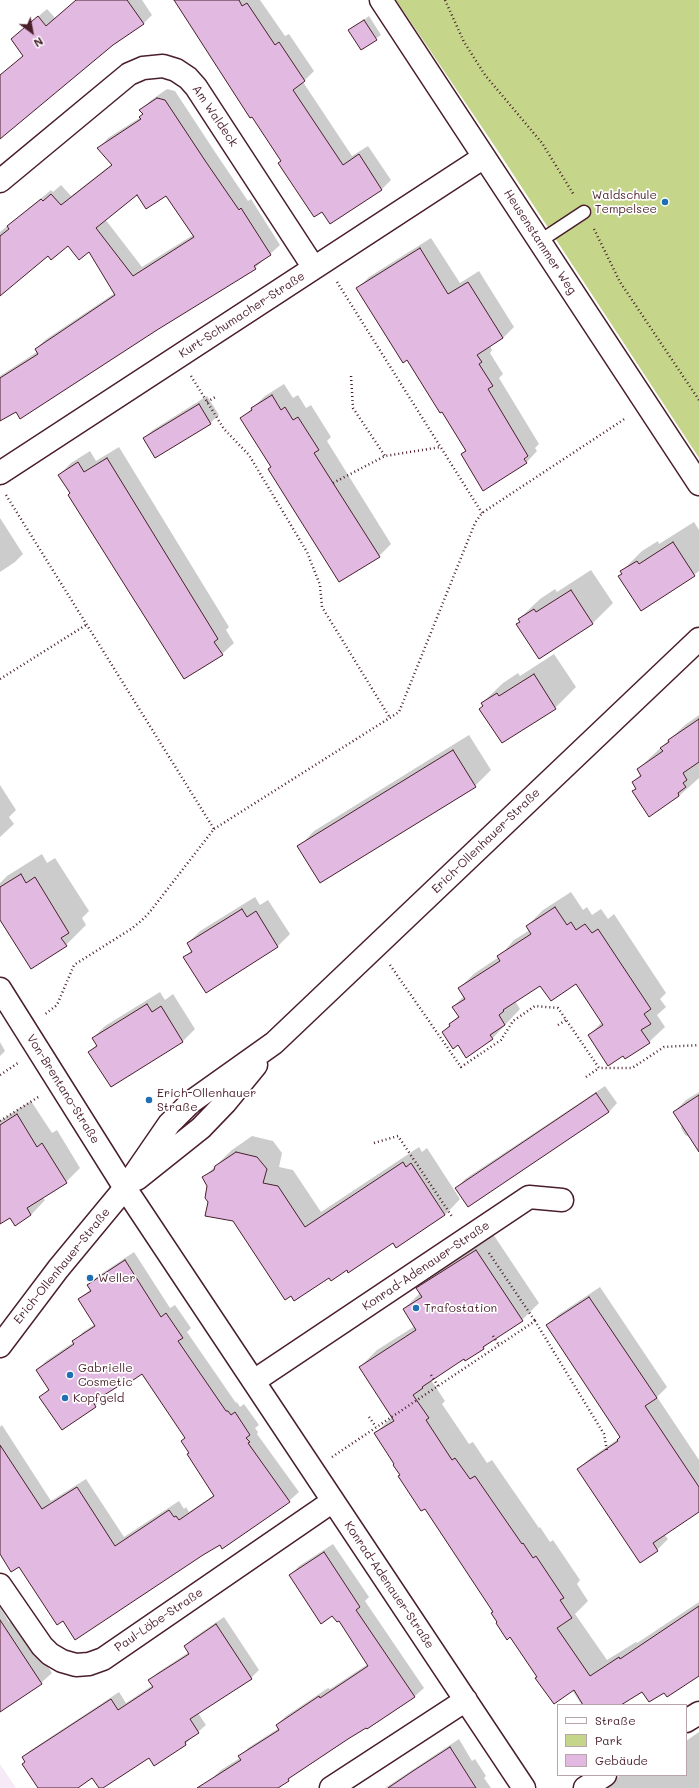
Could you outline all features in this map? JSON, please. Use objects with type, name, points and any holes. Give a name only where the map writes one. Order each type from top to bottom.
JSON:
[{"type":"street","name":"Heusenstammer Weg","points":[[380,0],[699,484]]},
{"type":"street","name":"Am Waldeck","points":[[0,181],[129,74],[143,68],[163,66],[176,70],[188,78],[196,86],[319,265]]},
{"type":"street","name":"Kurt-Schumacher-Straße","points":[[2,483],[179,357],[484,157]]},
{"type":"street","name":"Erich-Ollenhauer-Straße","points":[[0,1346],[58,1269],[125,1188],[169,1124],[191,1102],[274,1043],[699,639]]},
{"type":"street","name":"Von-Brentano-Straße","points":[[0,989],[125,1188]]},
{"type":"street","name":"Konrad-Adenauer-Straße","points":[[125,1188],[524,1788]]},
{"type":"street","name":"Konrad-Adenauer-Straße","points":[[254,1381],[529,1197],[562,1200]]},
{"type":"street","name":"Paul-Löbe-Straße","points":[[0,1585],[42,1646],[50,1654],[62,1661],[76,1665],[89,1664],[103,1658],[333,1501]]},
{"type":"street","points":[[332,1788],[466,1700]]},
{"type":"street","points":[[687,1720],[699,1713]]},
{"type":"street","points":[[585,1788],[603,1776]]},
{"type":"lane","points":[[540,241],[584,212]]},
{"type":"path","points":[[319,265],[441,447],[482,514]]},
{"type":"path","points":[[179,357],[224,429],[250,455],[307,552],[320,585],[322,607],[390,718]]},
{"type":"path","points":[[351,376],[353,408],[385,456]]},
{"type":"path","points":[[207,402],[217,396]]},
{"type":"path","points":[[25,1028],[57,1005],[74,965],[131,929],[149,913],[214,829],[399,712],[474,523],[482,514],[647,404]]},
{"type":"path","points":[[333,483],[385,456],[441,447]]},
{"type":"path","points":[[2,483],[86,625],[214,829]]},
{"type":"path","points":[[0,679],[86,625]]},
{"type":"path","points":[[376,946],[461,1067],[502,1040],[513,1021],[535,1006],[558,1008],[599,1068]]},
{"type":"path","points":[[558,1025],[566,1020]]},
{"type":"path","points":[[586,1077],[599,1068],[632,1068],[664,1048],[699,1045]]},
{"type":"path","points":[[0,1122],[60,1084]]},
{"type":"path","points":[[374,1143],[398,1136],[535,1321],[604,1434],[607,1451]]},
{"type":"path","points":[[312,1470],[535,1321]]},
{"type":"path","points":[[493,1336],[499,1345]]},
{"type":"path","points":[[431,1375],[438,1386]]},
{"type":"path","points":[[369,1416],[376,1427]]},
{"type":"shaded area","points":[[0,1764],[16,1788],[0,1788]]},
{"type":"green space","points":[[396,0],[699,0],[699,458],[496,148]]},
{"type":"building","points":[[76,0],[127,0],[144,24],[113,45],[0,139],[0,75],[23,56],[11,39],[38,16],[46,26]]},
{"type":"building","points":[[174,0],[239,0],[242,6],[247,3],[275,45],[279,42],[305,81],[293,90],[343,165],[359,154],[382,190],[330,224],[322,212],[314,217],[278,163],[281,161],[252,117],[250,118]]},
{"type":"building","points":[[364,20],[377,40],[361,50],[348,30]]},
{"type":"building","points":[[157,98],[165,100],[239,210],[241,208],[271,255],[254,266],[256,269],[157,330],[20,419],[16,412],[0,421],[0,378],[38,354],[35,349],[115,295],[89,252],[79,260],[68,246],[51,260],[48,256],[0,296],[0,236],[9,229],[7,226],[41,199],[43,201],[51,194],[61,205],[112,165],[97,148],[141,119],[139,117],[143,114],[139,110]],"holes":[[[137,195],[146,209],[166,196],[194,237],[133,276],[96,228]]]},
{"type":"building","points":[[420,248],[448,294],[468,282],[503,338],[477,355],[482,362],[479,364],[493,386],[488,389],[528,456],[524,459],[527,463],[483,491],[461,454],[466,451],[442,412],[440,413],[407,360],[403,363],[356,288]]},
{"type":"building","points":[[272,395],[281,410],[285,407],[293,420],[298,417],[319,450],[314,453],[380,557],[339,582],[268,469],[271,467],[240,418],[252,410],[251,408]]},
{"type":"building","points":[[199,404],[211,424],[155,458],[143,438]]},
{"type":"building","points":[[107,458],[218,639],[214,642],[223,655],[184,679],[68,495],[70,493],[58,475],[78,462],[84,472]]},
{"type":"building","points":[[673,542],[695,576],[641,611],[618,576],[622,574],[620,571],[637,561],[639,564]]},
{"type":"building","points":[[571,590],[593,624],[539,659],[516,624],[520,622],[518,619],[534,609],[536,612]]},
{"type":"building","points":[[534,674],[556,709],[502,743],[479,709],[483,706],[481,703],[497,693],[499,696]]},
{"type":"building","points":[[699,719],[699,762],[683,773],[687,780],[683,783],[686,787],[678,793],[679,796],[649,817],[632,791],[636,789],[632,782],[641,776],[637,769],[663,751],[660,748],[669,742],[668,740]]},
{"type":"building","points":[[453,750],[476,787],[320,883],[297,846]]},
{"type":"building","points":[[21,874],[26,883],[35,877],[69,933],[61,938],[67,946],[31,969],[0,920],[0,887]]},
{"type":"building","points":[[555,907],[567,925],[571,922],[576,930],[585,924],[592,933],[598,929],[651,1009],[644,1014],[651,1024],[641,1030],[650,1043],[625,1059],[623,1056],[608,1066],[588,1035],[603,1025],[576,984],[551,1001],[540,986],[503,1010],[504,1011],[499,1015],[505,1025],[490,1035],[493,1039],[466,1058],[458,1045],[453,1049],[442,1032],[450,1026],[449,1024],[459,1017],[452,1007],[465,999],[458,988],[500,961],[497,956],[531,934],[526,926]]},
{"type":"building","points":[[242,909],[247,917],[256,911],[278,947],[206,993],[183,957],[192,952],[187,943]]},
{"type":"building","points":[[147,1004],[152,1012],[161,1006],[183,1042],[111,1087],[88,1052],[97,1046],[92,1038]]},
{"type":"building","points":[[596,1093],[609,1112],[468,1207],[455,1188]]},
{"type":"building","points":[[699,1095],[699,1152],[673,1112]]},
{"type":"building","points":[[17,1114],[37,1147],[42,1143],[67,1183],[27,1208],[31,1215],[15,1226],[10,1218],[0,1224],[0,1125]]},
{"type":"building","points":[[236,1152],[257,1157],[267,1169],[263,1183],[278,1186],[305,1227],[403,1162],[406,1167],[411,1163],[445,1215],[396,1248],[393,1243],[348,1273],[347,1270],[331,1281],[329,1278],[294,1301],[291,1296],[285,1300],[233,1221],[205,1216],[208,1202],[205,1198],[207,1186],[202,1177],[214,1170],[215,1166]]},
{"type":"building","points":[[476,1250],[523,1321],[483,1347],[484,1349],[465,1361],[464,1359],[422,1387],[423,1388],[413,1395],[429,1418],[426,1420],[452,1460],[455,1458],[470,1479],[475,1476],[522,1544],[523,1543],[533,1558],[536,1556],[564,1598],[560,1600],[572,1618],[557,1628],[590,1676],[619,1657],[620,1659],[699,1606],[699,1676],[667,1697],[664,1693],[649,1702],[642,1692],[623,1704],[582,1704],[574,1690],[554,1704],[535,1678],[537,1677],[510,1637],[507,1640],[491,1613],[493,1612],[425,1509],[421,1511],[398,1476],[400,1475],[393,1465],[394,1464],[374,1433],[394,1421],[359,1367],[416,1330],[403,1309],[422,1297],[416,1288]]},
{"type":"building","points":[[125,1260],[161,1317],[166,1313],[183,1338],[178,1341],[226,1411],[228,1411],[231,1415],[235,1412],[250,1435],[246,1438],[250,1442],[248,1443],[290,1502],[222,1549],[220,1545],[203,1555],[75,1640],[63,1621],[57,1625],[19,1567],[11,1572],[0,1554],[0,1445],[42,1509],[77,1487],[115,1546],[169,1510],[174,1517],[176,1516],[179,1520],[214,1496],[187,1454],[189,1453],[181,1441],[185,1438],[142,1374],[126,1385],[125,1382],[93,1402],[96,1407],[62,1430],[39,1397],[49,1390],[36,1370],[74,1344],[72,1341],[95,1326],[78,1299],[91,1291],[87,1285]]},
{"type":"building","points":[[589,1297],[657,1398],[645,1406],[699,1487],[699,1512],[653,1543],[658,1551],[640,1563],[577,1469],[618,1441],[617,1440],[620,1437],[546,1325]]},
{"type":"building","points":[[324,1552],[360,1607],[356,1610],[415,1697],[367,1729],[366,1728],[348,1739],[288,1779],[289,1781],[278,1788],[197,1788],[241,1760],[238,1756],[279,1730],[276,1725],[368,1666],[339,1621],[337,1622],[332,1616],[321,1624],[289,1575]]},
{"type":"building","points":[[0,1620],[42,1684],[0,1712]]},
{"type":"building","points":[[216,1624],[252,1679],[190,1719],[199,1733],[185,1742],[186,1745],[154,1766],[149,1758],[103,1788],[99,1788],[92,1778],[78,1788],[38,1788],[22,1764],[25,1762],[22,1757],[111,1699],[118,1710],[153,1687],[148,1680],[189,1654],[184,1646]]},
{"type":"building","points":[[450,1747],[476,1788],[388,1788],[413,1771]]},
{"type":"place","name":"Waldschule Tempelsee","points":[[665,202]]},
{"type":"place","name":"Erich-Ollenhauer Straße","points":[[149,1100]]},
{"type":"place","name":"Weller","points":[[90,1278]]},
{"type":"place","name":"Trafostation","points":[[416,1308]]},
{"type":"place","name":"Gabrielle Cosmetic","points":[[70,1375]]},
{"type":"place","name":"Kopfgeld","points":[[65,1398]]}]
